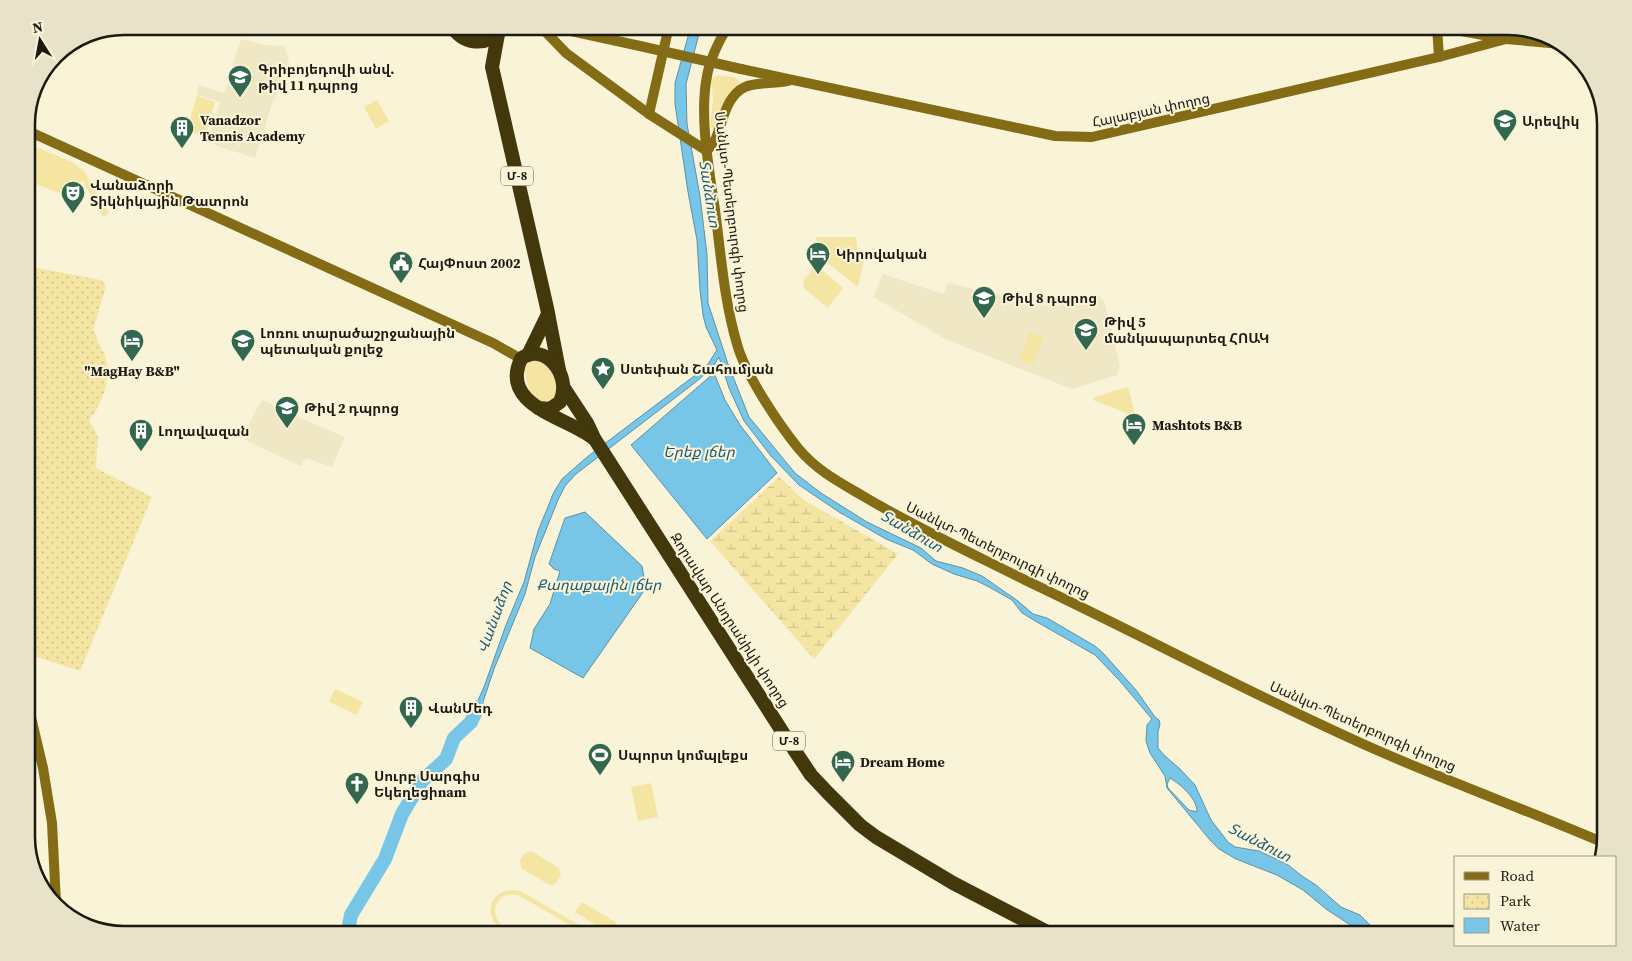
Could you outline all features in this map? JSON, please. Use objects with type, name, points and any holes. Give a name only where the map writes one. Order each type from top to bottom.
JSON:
[{"type":"highway","points":[[458,35],[474,42],[487,40],[495,35]]},
{"type":"highway","name":"Մ-8","points":[[492,67],[502,35]]},
{"type":"highway","name":"Մ-8","points":[[474,42],[492,67],[559,370]]},
{"type":"highway","points":[[525,357],[543,357],[553,363],[559,370],[563,378],[564,388],[563,397],[556,406],[550,409],[538,408],[530,403],[519,388],[517,371],[548,314]]},
{"type":"highway","name":"Մ-8","points":[[564,388],[587,423],[594,438]]},
{"type":"highway","name":"Մ-8","points":[[538,408],[584,430],[594,438]]},
{"type":"highway","name":"Զորավար Անդրանիկի փողոց","points":[[594,438],[811,775],[860,825],[876,837],[953,883],[1036,926]]},
{"type":"street","points":[[549,35],[566,52],[649,114],[707,151],[716,140],[722,117],[739,91],[750,86],[793,80]]},
{"type":"street","name":"Հալաբյան փողոց","points":[[589,35],[1055,136],[1086,138],[1214,110],[1506,40]]},
{"type":"street","points":[[649,114],[667,35]]},
{"type":"street","name":"Սանկտ-Պետերբուրգի փողոց","points":[[723,35],[707,73],[704,102],[707,151],[726,296],[737,345],[760,392],[799,449],[819,470],[887,511],[966,551],[1367,746],[1597,839]]},
{"type":"street","points":[[1438,35],[1440,57]]},
{"type":"street","points":[[1479,35],[1506,40],[1543,43]]},
{"type":"street","points":[[35,134],[525,357]]},
{"type":"street","points":[[35,732],[44,768],[49,805],[55,894]]},
{"type":"shaded area","name":"Գրիբոյեդովի անվ. թիվ 11 դպրոց","points":[[241,39],[265,45],[284,46],[289,59],[255,158],[217,146],[209,139],[220,102],[196,95],[199,85],[224,93]]},
{"type":"shaded area","name":"Թիվ 8 դպրոց","points":[[883,274],[943,294],[948,283],[1052,307],[1099,296],[1104,301],[1120,366],[1117,375],[1072,389],[947,340],[873,297]]},
{"type":"shaded area","name":"Թիվ 2 դպրոց","points":[[262,400],[345,437],[332,467],[306,458],[300,466],[245,440],[250,421]]},
{"type":"green space","points":[[718,75],[735,77],[742,84],[714,131],[710,126],[713,100],[711,79]]},
{"type":"green space","points":[[197,96],[215,102],[205,136],[186,131]]},
{"type":"green space","points":[[377,100],[389,121],[376,129],[364,107]]},
{"type":"green space","points":[[35,147],[72,162],[84,171],[109,213],[103,217],[83,181],[61,194],[35,184]]},
{"type":"green space","points":[[816,237],[856,237],[858,253],[865,256],[858,287],[819,256]]},
{"type":"green space","points":[[816,265],[843,288],[828,308],[804,288],[803,281]]},
{"type":"green space","points":[[35,268],[101,280],[106,286],[93,330],[107,364],[105,390],[94,414],[89,420],[98,436],[96,468],[152,497],[80,671],[35,656]]},
{"type":"green space","points":[[1029,332],[1044,338],[1033,365],[1019,359]]},
{"type":"green space","points":[[537,359],[554,374],[556,383],[558,397],[544,404],[531,395],[524,370],[528,361]]},
{"type":"green space","points":[[1127,387],[1134,411],[1131,415],[1093,400],[1095,397]]},
{"type":"green space","points":[[779,477],[804,500],[898,554],[814,659],[710,541]]},
{"type":"green space","points":[[335,689],[363,702],[357,715],[329,702]]},
{"type":"green space","points":[[651,783],[658,817],[638,821],[631,787]]},
{"type":"green space","points":[[528,852],[533,852],[559,868],[561,875],[556,883],[548,884],[521,868],[520,860]]},
{"type":"green space","points":[[511,890],[520,891],[581,926],[571,926],[518,895],[512,894],[498,901],[495,911],[496,916],[503,926],[497,926],[491,914],[491,906],[494,899],[501,893]]},
{"type":"green space","points":[[582,902],[617,923],[615,926],[597,926],[575,912]]},
{"type":"water","points":[[688,35],[699,35],[686,84],[687,124],[700,196],[707,255],[708,303],[728,364],[749,417],[795,473],[821,493],[867,522],[921,548],[936,561],[963,568],[982,576],[1033,614],[1047,618],[1095,646],[1136,690],[1159,720],[1158,748],[1195,785],[1211,820],[1228,842],[1235,847],[1259,851],[1287,864],[1316,885],[1341,907],[1360,915],[1371,926],[1352,926],[1326,909],[1303,890],[1277,875],[1236,859],[1219,849],[1167,788],[1165,776],[1150,753],[1146,741],[1147,725],[1152,719],[1095,655],[1022,613],[1012,600],[977,581],[954,574],[932,564],[913,550],[886,539],[839,512],[799,485],[771,456],[744,421],[729,388],[719,357],[713,367],[697,381],[576,474],[565,486],[535,557],[525,594],[494,669],[482,705],[475,721],[469,724],[524,582],[538,531],[554,492],[562,479],[587,457],[706,367],[717,350],[706,327],[703,315],[697,240],[675,104],[675,83]],"holes":[[[1170,778],[1183,788],[1194,802],[1197,812],[1189,810],[1168,788],[1167,784]]]},
{"type":"water","name":"Երեք լճեր","points":[[714,373],[725,400],[740,425],[777,473],[707,539],[631,445]]},
{"type":"water","name":"Քաղաքային լճեր","points":[[585,512],[642,566],[646,588],[583,678],[530,648],[534,629],[550,604],[560,571],[554,569],[549,564],[565,518]]},
{"type":"waterway","name":"Վանաձոր","points":[[349,926],[351,915],[385,859],[402,814],[422,781],[446,759],[454,738],[471,722],[478,707]]},
{"type":"place","name":"Գրիբոյեդովի անվ. թիվ 11 դպրոց","points":[[240,98]]},
{"type":"place","name":"Արեվիկ","points":[[1505,142]]},
{"type":"place","name":"Vanadzor Tennis Academy","points":[[182,149]]},
{"type":"place","name":"Վանաձորի Տիկնիկային Թատրոն","points":[[73,214]]},
{"type":"place","name":"Կիրովական","points":[[818,275]]},
{"type":"place","name":"ՀայՓոստ 2002","points":[[401,284]]},
{"type":"place","name":"Թիվ 8 դպրոց","points":[[984,319]]},
{"type":"place","name":"Թիվ 5 մանկապարտեզ ՀՈԱԿ","points":[[1086,351]]},
{"type":"place","name":"\"MagHay B&B\"","points":[[132,362]]},
{"type":"place","name":"Լոռու տարածաշրջանային պետական քոլեջ","points":[[243,362]]},
{"type":"place","name":"Ստեփան Շահումյան","points":[[603,390]]},
{"type":"place","name":"Թիվ 2 դպրոց","points":[[287,429]]},
{"type":"place","name":"Mashtots B&B","points":[[1134,446]]},
{"type":"place","name":"Լողավազան","points":[[141,452]]},
{"type":"place","name":"ՎանՄեդ","points":[[411,729]]},
{"type":"place","name":"Սպորտ կոմպլեքս","points":[[600,776]]},
{"type":"place","name":"Dream Home","points":[[843,783]]},
{"type":"place","name":"Սուրբ Սարգիս Եկեղեցիnam","points":[[357,805]]},
{"type":"water label","name":"Տանձուտ","points":[[710,194]]},
{"type":"water label","name":"Տանձուտ","points":[[912,531]]},
{"type":"water label","name":"Տանձուտ","points":[[1260,842]]}]
